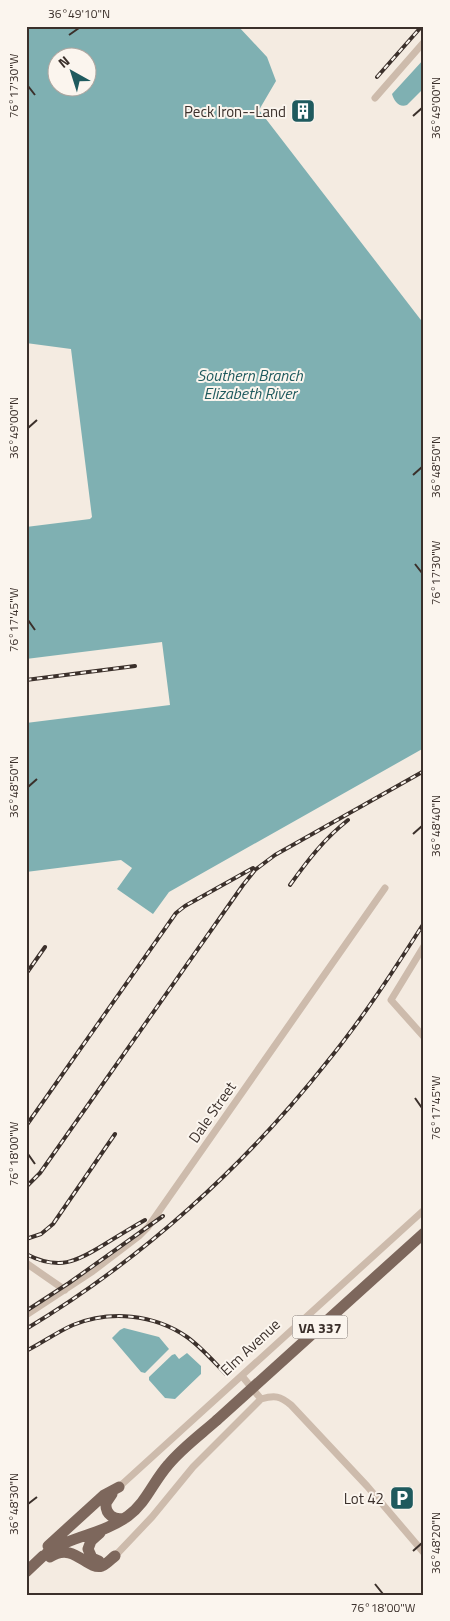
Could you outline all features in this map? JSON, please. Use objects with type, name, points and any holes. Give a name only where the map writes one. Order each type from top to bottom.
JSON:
[{"type":"main road","name":"VA 337","points":[[45,1555],[59,1546],[107,1529],[129,1515],[146,1498],[168,1464],[424,1233]]},
{"type":"main road","points":[[119,1487],[106,1500],[106,1508],[113,1517],[120,1519],[129,1515]]},
{"type":"main road","points":[[28,1570],[104,1495],[119,1487]]},
{"type":"main road","points":[[107,1529],[91,1541],[89,1553],[94,1560],[100,1561],[115,1556]]},
{"type":"main road","points":[[74,1540],[78,1551],[84,1559]]},
{"type":"main road","points":[[45,1555],[61,1552],[74,1554],[93,1565],[100,1566],[115,1556]]},
{"type":"street","points":[[375,98],[424,42]]},
{"type":"street","name":"Dale Street","points":[[26,1315],[134,1241],[148,1228],[385,888]]},
{"type":"street","points":[[424,946],[391,1000],[424,1037]]},
{"type":"street","name":"Elm Avenue","points":[[119,1487],[424,1210]]},
{"type":"street","points":[[26,1263],[65,1290]]},
{"type":"street","points":[[242,1376],[261,1399]]},
{"type":"street","points":[[115,1556],[152,1517],[193,1467],[261,1399],[272,1396],[283,1398],[291,1405],[367,1486],[424,1553]]},
{"type":"water","name":"Southern Branch Elizabeth River","points":[[26,26],[238,26],[267,57],[276,81],[259,110],[424,324],[424,748],[169,892],[153,914],[117,889],[132,868],[121,860],[26,872],[26,723],[170,705],[162,642],[26,659],[26,527],[90,519],[92,517],[71,349],[26,343]]},
{"type":"water","points":[[424,59],[424,88],[407,105],[399,105],[392,94]]},
{"type":"water","points":[[124,1328],[159,1337],[169,1349],[145,1373],[141,1372],[112,1338]]},
{"type":"water","points":[[187,1353],[201,1366],[201,1374],[175,1399],[165,1398],[149,1380],[149,1377],[172,1355],[175,1354],[179,1359]]},
{"type":"railway","points":[[377,77],[422,26]]},
{"type":"railway","points":[[26,680],[135,666]]},
{"type":"railway","points":[[26,1187],[40,1173],[255,870],[275,855],[424,771]]},
{"type":"railway","points":[[290,885],[317,850],[348,820]]},
{"type":"railway","points":[[26,1126],[176,913],[185,906],[253,868]]},
{"type":"railway","points":[[26,1329],[110,1273],[150,1242],[226,1174],[295,1101],[340,1045],[378,994],[424,923]]},
{"type":"railway","points":[[26,974],[45,947]]},
{"type":"railway","points":[[26,1239],[41,1234],[53,1224],[115,1134]]},
{"type":"railway","points":[[26,1311],[163,1216]]},
{"type":"railway","points":[[26,1254],[48,1262],[58,1263],[76,1260],[145,1220]]},
{"type":"railway","points":[[26,1351],[67,1328],[87,1320],[102,1317],[132,1317],[146,1319],[174,1329],[187,1337],[226,1374]]},
{"type":"place","name":"Peck Iron--Land","points":[[303,111]]},
{"type":"place","name":"Lot 42","points":[[402,1498]]}]
